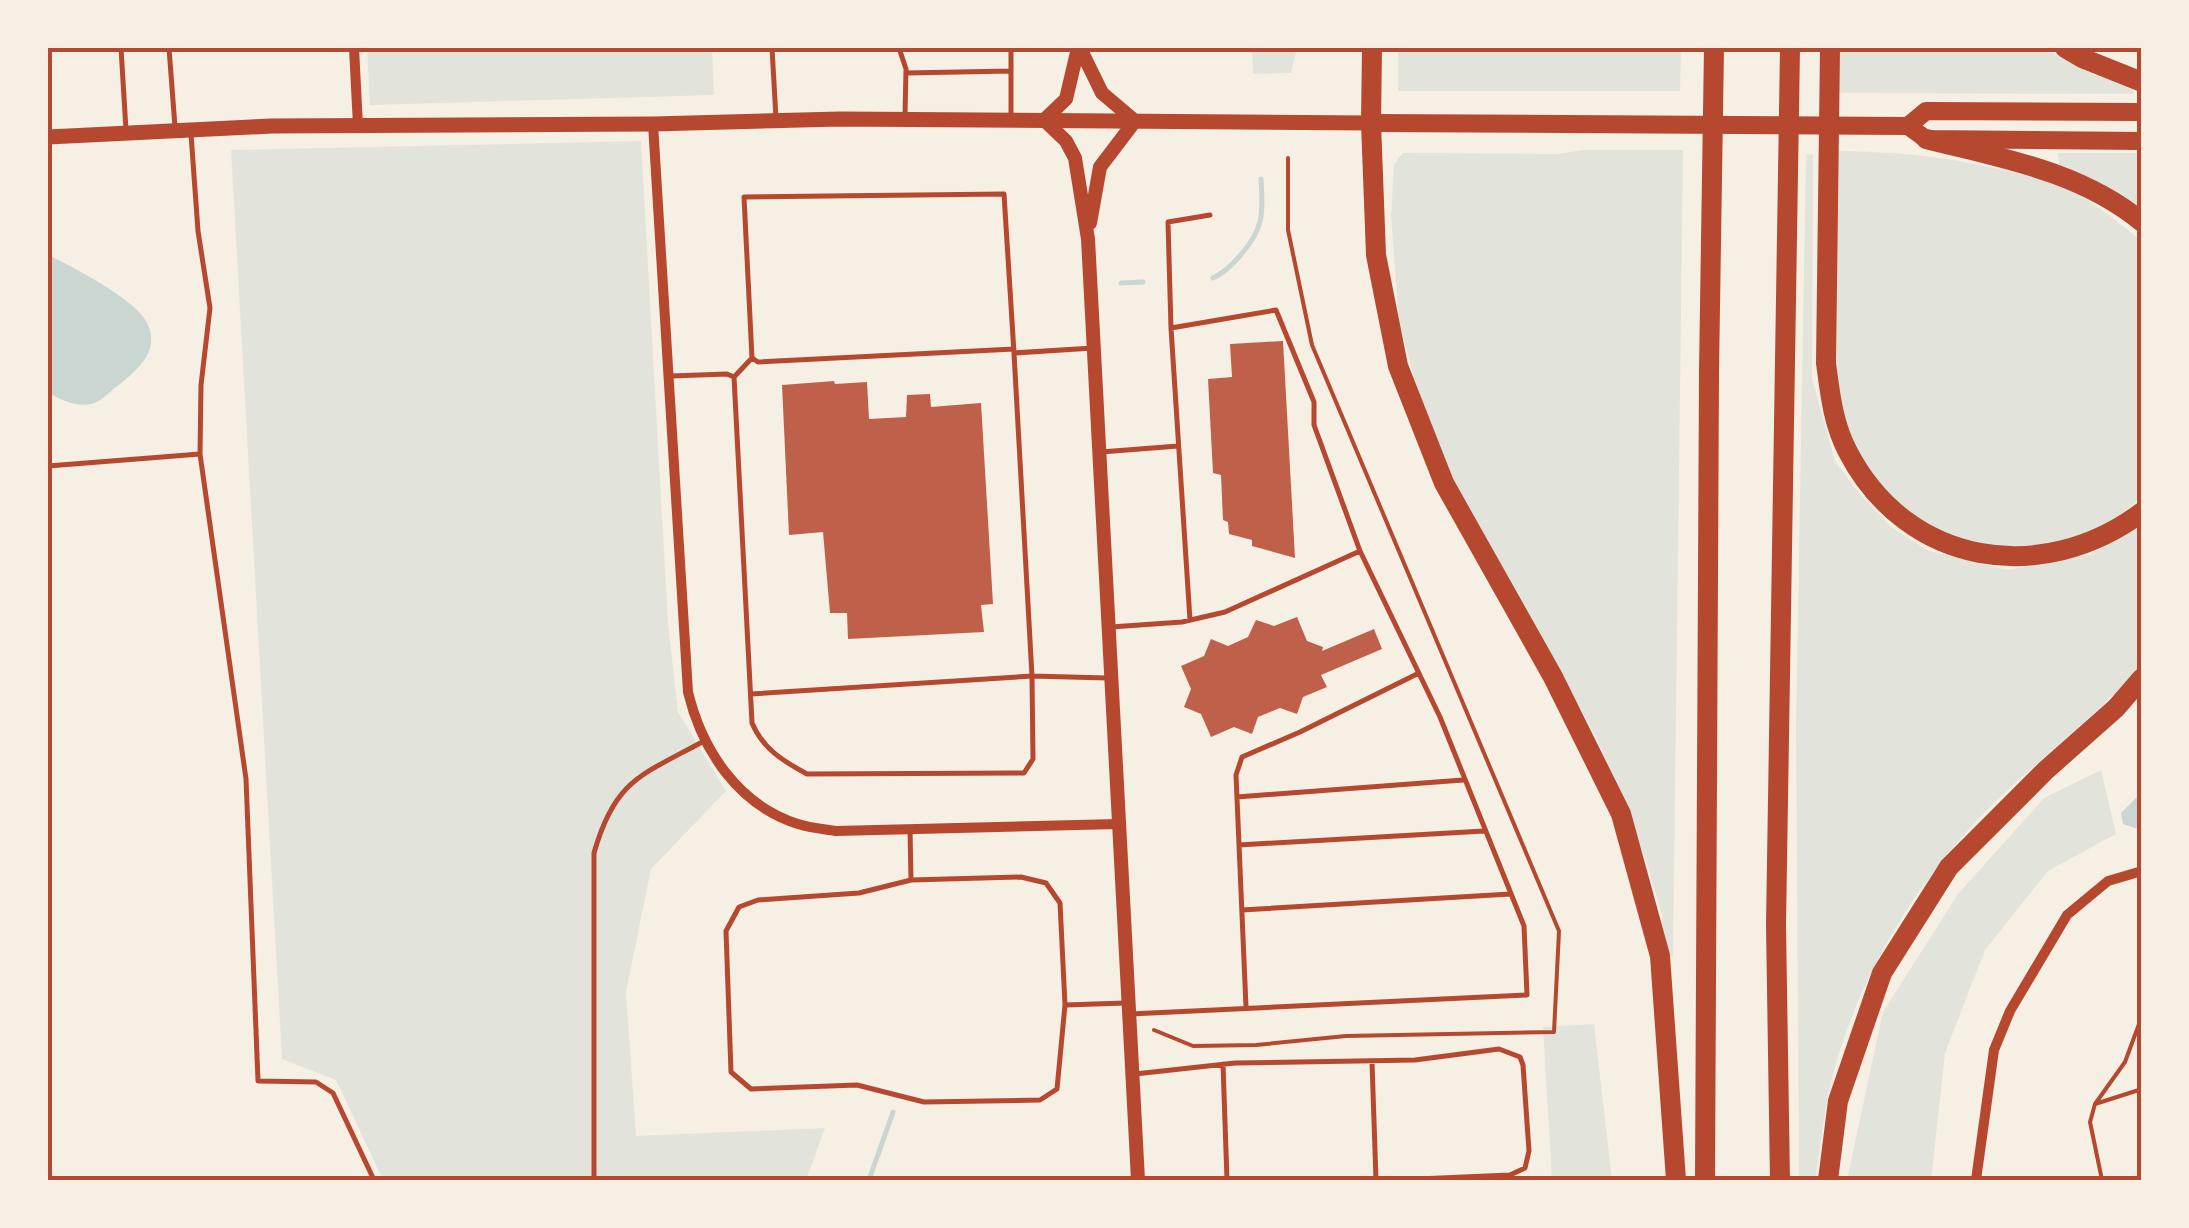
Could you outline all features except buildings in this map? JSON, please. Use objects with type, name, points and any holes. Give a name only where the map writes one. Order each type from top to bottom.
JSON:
[{"type":"highway","points":[[1372,48],[1370,123],[1376,254],[1398,366],[1444,483],[1553,676],[1621,814],[1660,956],[1676,1180]]},
{"type":"highway","points":[[1706,1180],[1708,391],[1714,48]]},
{"type":"highway","points":[[1780,1180],[1776,925],[1790,48]]},
{"type":"highway","points":[[1830,48],[1826,363],[1833,411],[1847,451],[1875,492],[1916,530],[1971,552],[2007,556],[2071,550],[2098,541],[2142,512]]},
{"type":"highway","points":[[2066,48],[2142,82]]},
{"type":"highway","points":[[1908,130],[2090,186],[2142,222]]},
{"type":"highway","points":[[1828,1180],[1838,1101],[1882,973],[1950,867],[2046,770],[2116,708],[2142,678]]},
{"type":"main road","points":[[1908,130],[1926,110],[2142,112]]},
{"type":"main road","points":[[48,137],[358,126],[904,119],[1609,123],[1908,130],[2142,141]]},
{"type":"street","points":[[354,48],[358,126]]},
{"type":"street","points":[[1079,48],[1066,99],[1044,120],[1066,140],[1075,158],[1088,240],[1138,1180]]},
{"type":"street","points":[[1079,48],[1102,93],[1135,121],[1100,168],[1088,240]]},
{"type":"street","points":[[653,124],[688,692],[704,740],[730,779],[758,804],[797,824],[836,831],[1118,824]]},
{"type":"street","points":[[1976,1180],[1994,1050],[2010,1011],[2067,915],[2108,880],[2142,871]]},
{"type":"lane","points":[[122,48],[126,133]]},
{"type":"lane","points":[[169,48],[210,308],[200,385],[200,454],[246,779],[258,1081],[316,1082],[333,1092],[374,1180]]},
{"type":"lane","points":[[772,48],[776,121]]},
{"type":"lane","points":[[899,48],[906,73],[904,119]]},
{"type":"lane","points":[[1011,48],[1011,120]]},
{"type":"lane","points":[[958,59],[958,72]]},
{"type":"lane","points":[[937,60],[937,72]]},
{"type":"lane","points":[[978,60],[978,72]]},
{"type":"lane","points":[[906,73],[1011,71]]},
{"type":"lane","points":[[1004,194],[1032,676],[1034,758],[1024,773],[807,774],[779,758],[758,738],[752,723],[734,377],[752,358],[744,197],[1004,194]]},
{"type":"lane","points":[[1190,620],[1170,328],[1168,222],[1210,215]]},
{"type":"lane","points":[[1064,1005],[1246,1008],[1527,995],[1524,926],[1440,717],[1360,551],[1314,425],[1314,402],[1276,310],[1170,328]]},
{"type":"lane","points":[[752,358],[758,362],[1094,348]]},
{"type":"lane","points":[[669,376],[734,377]]},
{"type":"lane","points":[[1098,452],[1178,446]]},
{"type":"lane","points":[[48,466],[200,454]]},
{"type":"lane","points":[[1108,628],[1190,620],[1224,612],[1360,551]]},
{"type":"lane","points":[[1246,1008],[1236,775],[1242,757],[1418,673]]},
{"type":"lane","points":[[751,694],[1032,676],[1110,678]]},
{"type":"lane","points":[[594,1180],[594,853],[604,818],[630,782],[704,740]]},
{"type":"lane","points":[[1237,797],[1464,780]]},
{"type":"lane","points":[[910,830],[911,880]]},
{"type":"lane","points":[[1239,844],[1484,832]]},
{"type":"lane","points":[[1021,877],[1046,883],[1060,902],[1064,1005],[1057,1089],[1040,1100],[924,1102],[857,1085],[750,1089],[731,1072],[726,931],[739,906],[758,900],[859,893],[911,880],[1021,877]]},
{"type":"lane","points":[[1242,910],[1510,894]]},
{"type":"lane","points":[[1132,1074],[1222,1064],[1372,1062],[1499,1049],[1520,1057],[1529,1151],[1524,1168],[1510,1175],[1394,1180]]},
{"type":"lane","points":[[1372,1062],[1376,1180]]},
{"type":"lane","points":[[1222,1064],[1228,1180]]},
{"type":"path","points":[[1154,1030],[1194,1046],[1256,1045],[1346,1036],[1554,1032],[1559,931],[1312,345],[1288,230],[1288,158]]},
{"type":"path","points":[[2102,1180],[2090,1122],[2095,1104],[2125,1062],[2142,1016]]},
{"type":"path","points":[[2095,1104],[2142,1089]]},
{"type":"shaded area","points":[[367,48],[712,48],[714,95],[370,105]]},
{"type":"shaded area","points":[[1252,48],[1297,48],[1291,73],[1253,74]]},
{"type":"shaded area","points":[[1398,48],[1681,48],[1680,91],[1398,91]]},
{"type":"shaded area","points":[[1836,48],[2043,48],[2092,74],[2135,86],[2133,94],[1836,93]]},
{"type":"shaded area","points":[[641,141],[668,623],[678,712],[726,791],[651,869],[626,992],[636,1136],[825,1128],[806,1180],[383,1180],[336,1080],[282,1059],[231,150]]},
{"type":"shaded area","points":[[1583,150],[1683,150],[1673,956],[1665,957],[1662,915],[1645,857],[1596,737],[1432,440],[1399,323],[1391,216],[1394,164],[1403,153],[1558,154]]},
{"type":"shaded area","points":[[1837,151],[1937,158],[2053,182],[2112,217],[2141,241],[2141,497],[2113,520],[2047,543],[1989,546],[1954,537],[1924,522],[1895,500],[1873,476],[1847,423],[1837,363]]},
{"type":"shaded area","points":[[2058,153],[2141,153],[2141,208],[2059,166]]},
{"type":"shaded area","points":[[1813,154],[1812,379],[1835,461],[1891,527],[1929,551],[2008,570],[2089,555],[2141,525],[2142,665],[1991,806],[1963,835],[1914,899],[1873,969],[1842,1044],[1828,1094],[1815,1180],[1799,1180],[1796,727],[1806,155]]},
{"type":"shaded area","points":[[48,255],[127,301],[149,329],[150,349],[140,366],[95,403],[74,404],[48,392]]},
{"type":"shaded area","points":[[2101,770],[2116,834],[2048,871],[1985,950],[1945,1053],[1931,1180],[1847,1180],[1883,1012],[1958,894],[2044,798]]},
{"type":"shaded area","points":[[2141,793],[2141,830],[2123,824],[2121,813]]},
{"type":"shaded area","points":[[1594,1024],[1612,1180],[1552,1180],[1543,1027]]},
{"type":"waterway","points":[[1213,278],[1236,260],[1257,230],[1262,212],[1261,179]]},
{"type":"waterway","points":[[1121,283],[1143,282]]},
{"type":"waterway","points":[[869,1180],[893,1112]]}]
